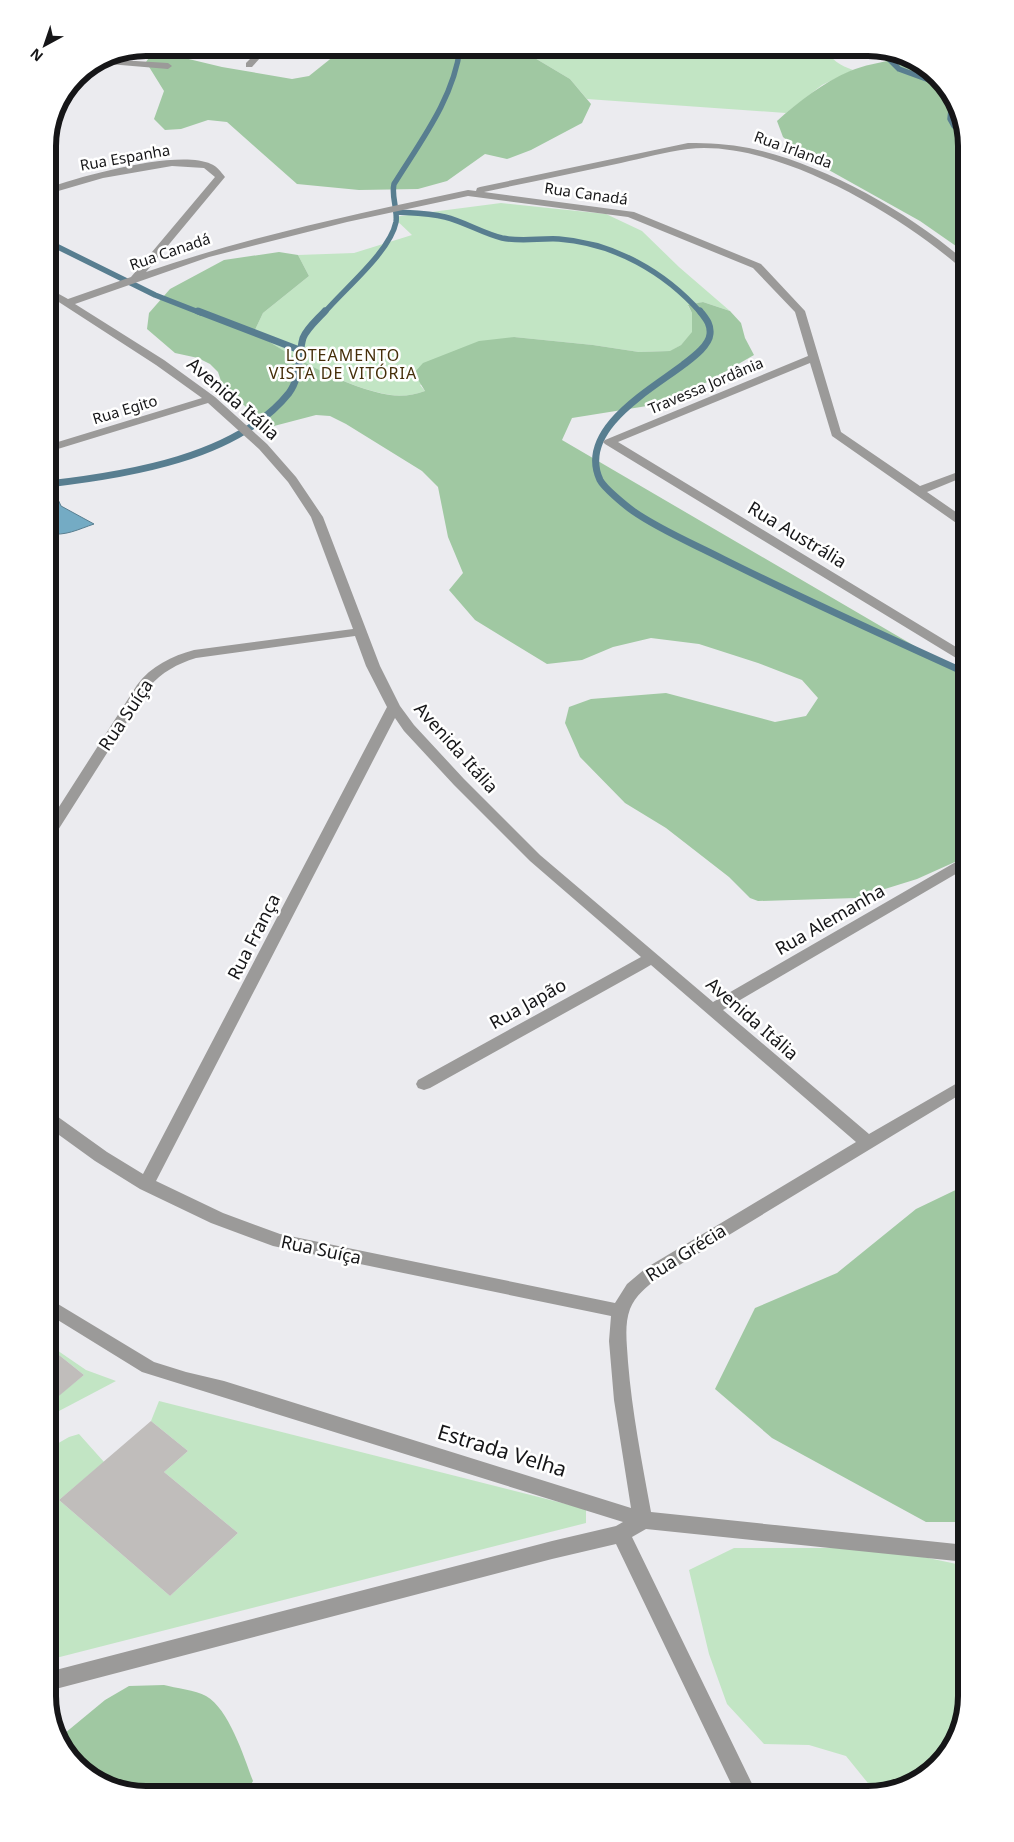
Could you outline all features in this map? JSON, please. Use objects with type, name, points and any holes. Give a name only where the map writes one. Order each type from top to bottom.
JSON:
[{"type":"street","points":[[249,65],[257,56]]},
{"type":"street","points":[[114,62],[168,66]]},
{"type":"street","name":"Rua Irlanda","points":[[468,193],[688,146],[718,146],[743,149],[775,158],[846,187],[917,227],[958,259]]},
{"type":"street","name":"Rua Espanha","points":[[56,188],[66,184],[171,163],[207,165],[220,177],[133,280]]},
{"type":"street","name":"Rua Canadá","points":[[67,303],[205,255],[346,219],[468,193],[630,214],[757,266],[800,311],[836,434],[958,518]]},
{"type":"street","name":"Avenida Itália","points":[[56,296],[162,363],[210,399],[278,463],[306,499],[317,517],[373,666],[394,707],[409,728],[535,858],[867,1142]]},
{"type":"street","name":"Travessa Jordânia","points":[[609,442],[814,357]]},
{"type":"street","name":"Rua Egito","points":[[56,447],[210,399]]},
{"type":"street","name":"Rua Austrália","points":[[609,442],[958,653]]},
{"type":"street","points":[[919,491],[958,475]]},
{"type":"street","name":"Rua Suíça","points":[[56,822],[144,685],[159,670],[170,663],[194,654],[360,632]]},
{"type":"street","name":"Rua França","points":[[146,1184],[394,707]]},
{"type":"street","name":"Rua Alemanha","points":[[712,1010],[958,867]]},
{"type":"street","name":"Rua Japão","points":[[424,1084],[652,958]]},
{"type":"street","name":"Rua Grécia","points":[[643,1520],[621,1394],[617,1328],[621,1311],[633,1289],[652,1273],[958,1089]]},
{"type":"street","name":"Rua Suíça","points":[[56,1124],[96,1155],[146,1184],[231,1225],[279,1242],[621,1311]]},
{"type":"street","name":"Estrada Velha","points":[[56,1310],[148,1367],[186,1380],[224,1388],[643,1520],[958,1553]]},
{"type":"street","points":[[56,1680],[552,1550],[621,1534],[643,1520]]},
{"type":"street","points":[[621,1534],[743,1786]]},
{"type":"green space","points":[[150,56],[176,56],[222,67],[292,79],[309,76],[334,56],[531,56],[570,79],[591,104],[582,123],[531,150],[507,159],[485,154],[447,181],[418,189],[359,190],[297,184],[227,122],[208,120],[181,129],[165,130],[154,119],[164,91],[146,62]]},
{"type":"green space","points":[[531,56],[830,56],[836,62],[853,70],[822,85],[786,113],[587,99],[570,79]]},
{"type":"green space","points":[[893,60],[902,63],[922,75],[946,101],[952,115],[950,118],[955,123],[958,141],[958,247],[920,221],[827,169],[783,137],[777,121],[812,93],[840,76],[861,67]]},
{"type":"green space","points":[[501,203],[606,214],[642,231],[679,267],[730,311],[703,302],[688,306],[692,313],[692,333],[681,345],[671,351],[639,352],[514,337],[420,385],[425,391],[404,396],[374,391],[338,379],[302,361],[254,332],[263,313],[309,276],[298,255],[354,253],[412,235],[393,217]]},
{"type":"green space","points":[[279,252],[298,255],[309,276],[263,313],[254,332],[302,361],[338,379],[373,391],[399,396],[425,391],[414,373],[423,363],[479,341],[514,337],[639,352],[670,351],[681,345],[692,332],[692,313],[688,305],[703,302],[730,311],[741,323],[745,338],[754,355],[681,397],[647,406],[572,418],[562,440],[958,671],[958,861],[917,879],[856,898],[758,901],[750,898],[729,877],[666,828],[625,803],[580,757],[565,723],[569,707],[591,699],[666,693],[775,722],[806,716],[818,698],[802,680],[758,663],[699,644],[651,638],[613,647],[582,660],[547,664],[475,620],[449,590],[463,573],[448,537],[438,487],[422,471],[330,416],[316,415],[274,426],[253,413],[223,387],[218,372],[210,364],[198,358],[175,353],[147,329],[149,313],[170,289],[224,260]]},
{"type":"green space","points":[[958,1189],[958,1522],[926,1522],[772,1438],[715,1389],[755,1308],[837,1273],[916,1209]]},
{"type":"green space","points":[[56,1349],[86,1370],[116,1381],[59,1411],[56,1409],[56,1397],[84,1375],[59,1355],[56,1357]]},
{"type":"green space","points":[[159,1401],[586,1509],[586,1523],[56,1658],[56,1444],[79,1434],[104,1462],[59,1500],[170,1596],[238,1533],[164,1472],[188,1451],[151,1421]]},
{"type":"green space","points":[[734,1548],[881,1548],[958,1564],[958,1701],[953,1725],[943,1746],[913,1774],[897,1781],[870,1786],[846,1756],[809,1745],[764,1744],[727,1704],[709,1654],[689,1570]]},
{"type":"green space","points":[[164,1685],[202,1694],[214,1702],[222,1711],[235,1734],[253,1781],[250,1786],[141,1786],[117,1781],[96,1771],[75,1750],[65,1733],[105,1700],[129,1686]]},
{"type":"water","points":[[56,495],[61,506],[94,524],[56,534]]},
{"type":"building","points":[[59,1355],[84,1375],[56,1398],[56,1357]]},
{"type":"building","points":[[151,1421],[188,1451],[164,1472],[238,1533],[170,1596],[59,1500]]},
{"type":"waterway","points":[[324,313],[376,258],[392,234],[396,222],[393,194],[394,184],[425,136],[443,102],[451,84],[459,56]]},
{"type":"waterway","points":[[889,59],[899,69],[927,79]]},
{"type":"waterway","points":[[951,112],[950,119],[956,127]]},
{"type":"waterway","points":[[396,212],[445,217],[502,238],[516,240],[559,239],[599,246],[619,253],[655,273],[687,298],[701,313]]},
{"type":"waterway","points":[[56,246],[155,295],[201,313]]},
{"type":"waterway","points":[[198,311],[300,350]]},
{"type":"waterway","points":[[300,350],[305,334],[325,311]]},
{"type":"waterway","points":[[700,311],[710,327],[707,343],[687,362],[636,399],[607,428],[599,444],[596,462],[602,483],[615,497],[633,511],[666,531],[814,603],[958,669]]},
{"type":"waterway","points":[[56,483],[145,468],[210,448],[240,433],[267,415],[289,393],[296,380],[300,350]]},
{"type":"district","name":"LOTEAMENTO VISTA DE VITÓRIA","points":[[343,364]]}]
